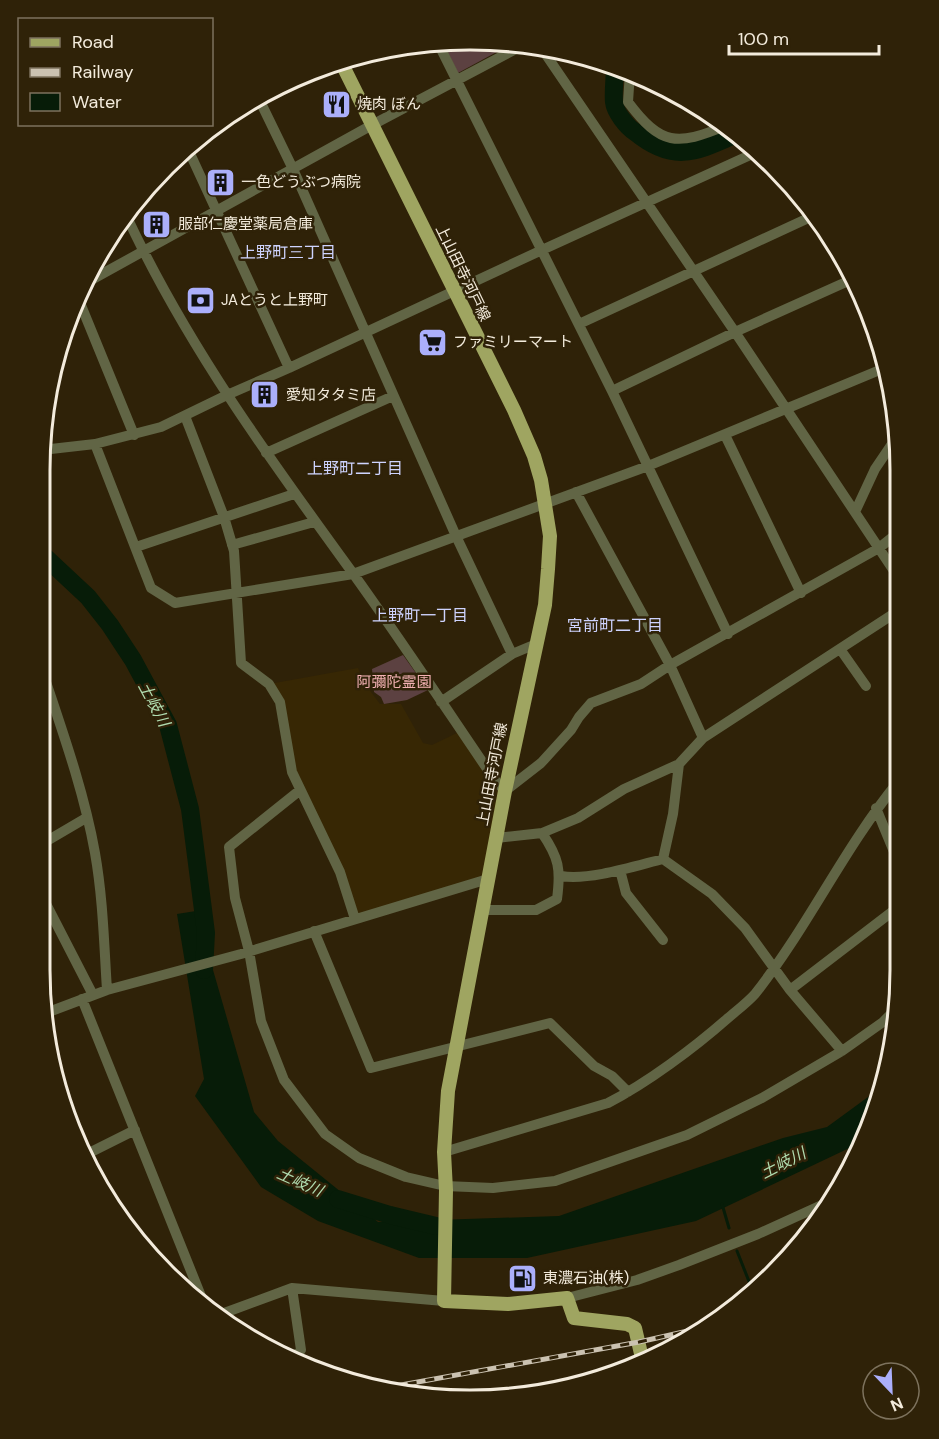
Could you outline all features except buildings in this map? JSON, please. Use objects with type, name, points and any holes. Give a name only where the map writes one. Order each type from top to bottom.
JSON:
[{"type":"main road","name":"上山田寺河戸線","points":[[344,69],[514,410],[534,456],[541,480],[550,536],[545,605],[496,838],[456,1045],[446,1110],[444,1301]]},
{"type":"main road","points":[[444,1301],[508,1304],[567,1298],[574,1318],[627,1324],[635,1328],[641,1353]]},
{"type":"street","points":[[442,50],[612,391],[728,634]]},
{"type":"street","points":[[97,277],[510,51]]},
{"type":"street","points":[[548,57],[890,565]]},
{"type":"street","points":[[629,81],[628,102],[643,122],[658,134],[677,140],[698,137],[716,130]]},
{"type":"street","points":[[262,105],[293,168],[456,536],[512,654]]},
{"type":"street","points":[[191,156],[288,369]]},
{"type":"street","points":[[50,449],[95,444],[160,427],[748,156]]},
{"type":"street","points":[[579,324],[807,219]]},
{"type":"street","points":[[130,223],[176,314],[227,395],[494,778],[506,791],[541,763],[571,730],[591,703],[641,684],[670,665],[879,548],[890,539]]},
{"type":"street","points":[[612,391],[845,282]]},
{"type":"street","points":[[82,307],[134,435]]},
{"type":"street","points":[[95,444],[151,588],[175,603],[353,574],[648,466],[877,371]]},
{"type":"street","points":[[267,453],[393,396]]},
{"type":"street","points":[[185,416],[232,545],[241,663],[269,684],[280,702],[292,772],[299,791],[308,804],[340,872],[356,919]]},
{"type":"street","points":[[725,435],[801,592]]},
{"type":"street","points":[[855,512],[875,469],[889,448]]},
{"type":"street","points":[[576,492],[670,665],[704,738]]},
{"type":"street","points":[[136,547],[294,494]]},
{"type":"street","points":[[232,545],[314,522]]},
{"type":"street","points":[[496,838],[542,833],[578,818],[624,789],[680,764],[704,738],[890,616]]},
{"type":"street","points":[[441,702],[512,654],[536,644]]},
{"type":"street","points":[[840,649],[866,686]]},
{"type":"street","points":[[50,695],[70,756],[95,852],[107,990]]},
{"type":"street","points":[[663,859],[680,764]]},
{"type":"street","points":[[299,791],[229,847],[235,898],[261,1021],[273,1057],[284,1080],[325,1134],[359,1158],[406,1177],[445,1188],[493,1188],[555,1180],[687,1135],[762,1098],[842,1051],[887,1018]]},
{"type":"street","points":[[444,1152],[608,1102],[628,1092],[710,1033],[753,996],[774,968],[876,808],[890,791]]},
{"type":"street","points":[[876,808],[890,842]]},
{"type":"street","points":[[50,839],[86,818]]},
{"type":"street","points":[[482,910],[536,910],[557,899],[561,876],[551,846],[542,833]]},
{"type":"street","points":[[561,876],[571,877],[620,870],[663,859],[712,894],[745,928],[790,990],[842,1051]]},
{"type":"street","points":[[620,870],[626,893],[663,940]]},
{"type":"street","points":[[52,1011],[107,990],[245,952],[488,879]]},
{"type":"street","points":[[790,990],[890,913]]},
{"type":"street","points":[[50,916],[87,997],[135,1130],[199,1290]]},
{"type":"street","points":[[314,931],[371,1068],[550,1023],[594,1066],[612,1076],[628,1092]]},
{"type":"street","points":[[91,1152],[135,1130]]},
{"type":"street","points":[[567,1298],[637,1280],[679,1265],[758,1234],[815,1208]]},
{"type":"street","points":[[292,1288],[302,1350],[299,1353]]},
{"type":"street","points":[[227,1312],[292,1288],[444,1301]]},
{"type":"shaded area","points":[[358,668],[365,684],[380,704],[401,704],[423,743],[432,745],[461,731],[505,791],[488,879],[355,919],[299,791],[283,703],[269,684]]},
{"type":"green space","points":[[447,50],[500,50],[458,73]]},
{"type":"green space","name":"阿彌陀霊園","points":[[403,655],[428,690],[407,700],[384,704],[381,697],[374,692],[372,669]]},
{"type":"water","points":[[196,911],[254,1112],[278,1141],[378,1222],[559,1216],[783,1138],[827,1127],[870,1096],[849,1148],[696,1221],[527,1258],[419,1258],[318,1221],[261,1187],[195,1096],[204,1079],[177,914]]},
{"type":"waterway","points":[[615,75],[614,98],[617,110],[628,127],[649,142],[662,148],[685,152],[697,150],[727,138]]},
{"type":"waterway","name":"土岐川","points":[[50,561],[88,597],[110,625],[133,660],[168,725],[190,809],[206,933],[204,970]]},
{"type":"waterway","name":"土岐川","points":[[338,1199],[436,1226]]},
{"type":"waterway","points":[[722,1204],[729,1228]]},
{"type":"waterway","points":[[737,1251],[749,1282]]},
{"type":"railway","points":[[405,1384],[681,1333]]},
{"type":"place","name":"焼肉 ぼん","points":[[336,104]]},
{"type":"place","name":"一色どうぶつ病院","points":[[220,182]]},
{"type":"place","name":"服部仁慶堂薬局倉庫","points":[[157,224]]},
{"type":"place","name":"JAとうと上野町","points":[[200,300]]},
{"type":"place","name":"ファミリーマート","points":[[432,342]]},
{"type":"place","name":"愛知タタミ店","points":[[265,395]]},
{"type":"place","name":"東濃石油(株)","points":[[522,1278]]},
{"type":"district","name":"上野町三丁目","points":[[288,252]]},
{"type":"district","name":"上野町二丁目","points":[[355,468]]},
{"type":"district","name":"上野町一丁目","points":[[420,615]]},
{"type":"district","name":"宮前町二丁目","points":[[615,625]]}]
